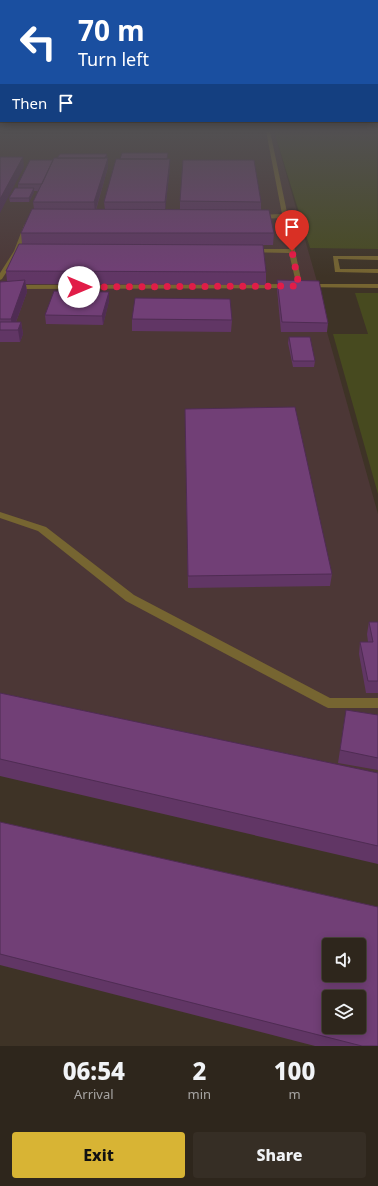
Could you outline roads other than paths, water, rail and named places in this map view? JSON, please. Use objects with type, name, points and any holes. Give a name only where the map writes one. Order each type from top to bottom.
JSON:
[{"type":"lane","points":[[278,180],[299,286]]},
{"type":"lane","points":[[254,217],[285,216]]},
{"type":"lane","points":[[0,278],[17,251],[29,220],[33,219]]},
{"type":"lane","points":[[17,251],[25,251]]},
{"type":"lane","points":[[245,251],[292,251]]},
{"type":"lane","points":[[378,258],[335,257],[338,271],[378,271]]},
{"type":"lane","points":[[0,285],[16,287],[378,286]]},
{"type":"lane","points":[[0,515],[42,529],[130,598],[328,703],[378,703]]}]
